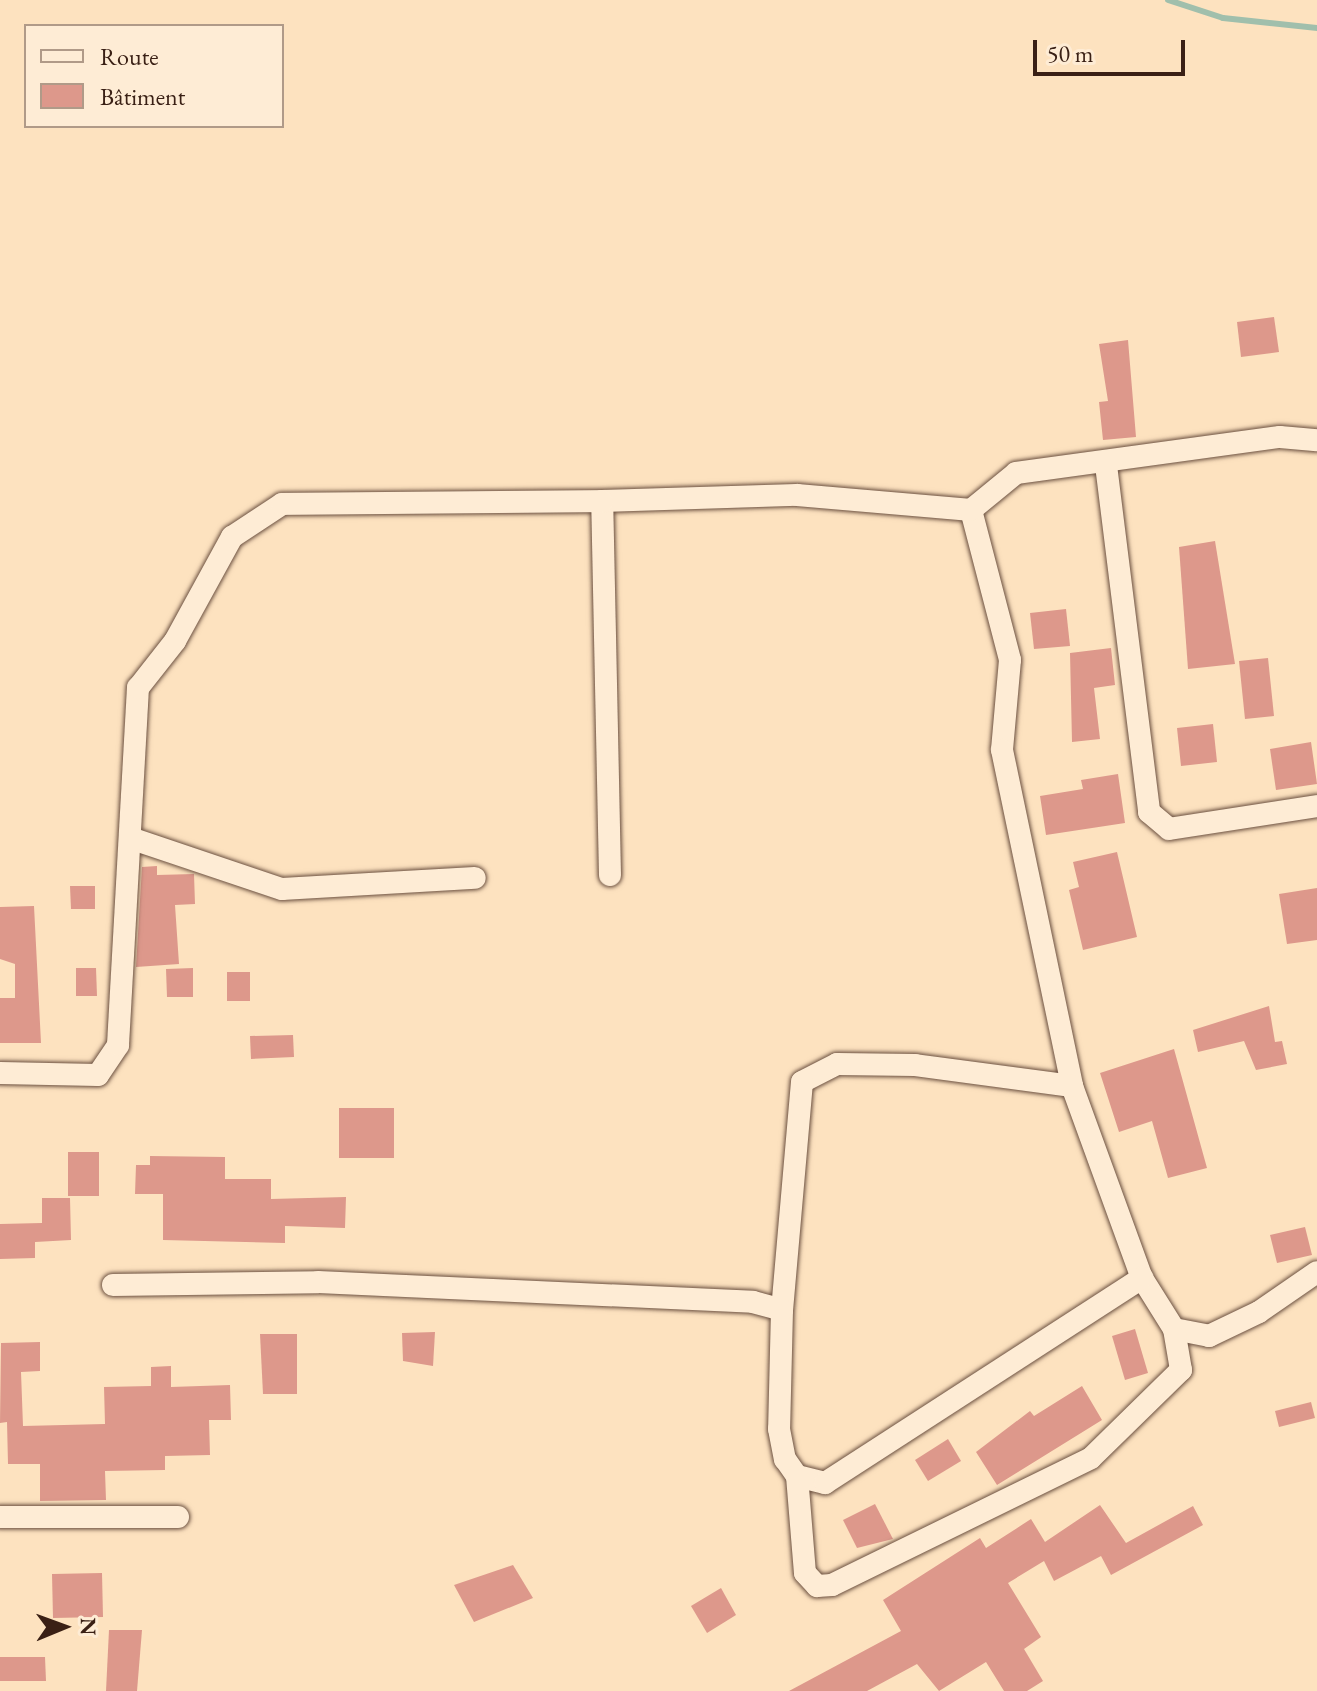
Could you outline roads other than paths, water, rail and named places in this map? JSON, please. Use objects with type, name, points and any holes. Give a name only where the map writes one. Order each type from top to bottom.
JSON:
[{"type":"street","points":[[0,1073],[98,1075],[118,1045],[119,954],[133,839],[138,688],[175,641],[232,537],[282,504],[602,501],[797,495],[971,510],[1016,473],[1106,465],[1239,442],[1317,440]]},
{"type":"street","points":[[1106,465],[1149,812],[1169,829],[1317,806]]},
{"type":"street","points":[[602,501],[610,875]]},
{"type":"street","points":[[971,510],[1010,660],[1002,750],[1072,1086],[1142,1278],[1174,1329],[1181,1370],[1091,1458],[832,1585],[817,1586],[805,1573],[797,1476],[785,1459],[779,1429],[782,1310],[802,1082],[837,1064],[915,1065],[1072,1086]]},
{"type":"street","points":[[133,839],[282,889],[475,878]]},
{"type":"street","points":[[1174,1329],[1209,1336],[1259,1312],[1317,1272]]},
{"type":"street","points":[[797,1476],[825,1483],[841,1474],[917,1418],[1142,1278]]},
{"type":"street","points":[[113,1285],[318,1282],[753,1302],[782,1310]]},
{"type":"street","points":[[0,1517],[178,1517]]},
{"type":"waterway","points":[[1168,0],[1223,18],[1317,28]]}]
